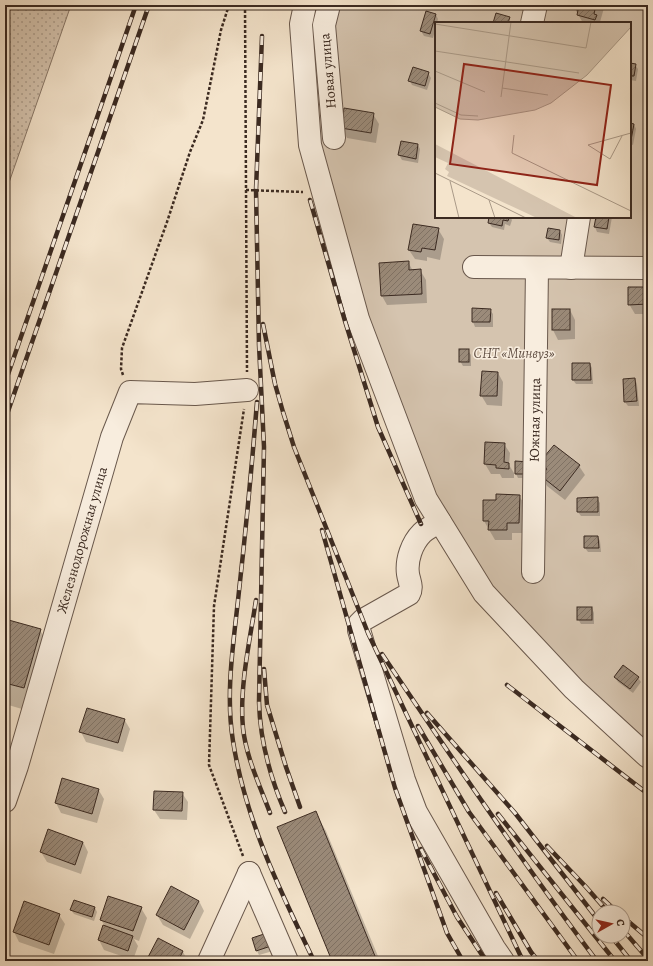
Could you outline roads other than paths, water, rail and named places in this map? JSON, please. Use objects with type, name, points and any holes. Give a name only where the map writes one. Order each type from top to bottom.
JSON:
[{"type":"street","points":[[305,5],[301,24],[310,145],[358,319],[426,499],[484,593],[574,689],[648,756]]},
{"type":"street","name":"Новая улица","points":[[329,5],[324,25],[334,138]]},
{"type":"street","points":[[532,22],[536,5]]},
{"type":"street","points":[[571,268],[579,218]]},
{"type":"street","points":[[474,268],[648,268]]},
{"type":"street","name":"Южная улица","points":[[533,572],[537,268]]},
{"type":"street","name":"Железнодорожная улица","points":[[5,801],[17,766],[112,437],[130,392],[195,394],[247,390]]},
{"type":"street","points":[[440,522],[422,533],[411,551],[408,568],[411,586],[409,594],[363,620],[359,624],[359,630],[404,780],[416,812],[494,948],[503,961]]},
{"type":"street","points":[[209,961],[250,873],[287,961]]},
{"type":"railway","points":[[5,383],[136,5]]},
{"type":"railway","points":[[5,420],[149,5]]},
{"type":"railway","points":[[262,36],[256,190],[259,345],[264,447],[259,702],[261,730],[270,772],[285,812]]},
{"type":"railway","points":[[310,200],[378,427],[421,524]]},
{"type":"railway","points":[[263,324],[275,384],[294,447],[368,633],[523,961]]},
{"type":"railway","points":[[257,402],[231,666],[231,722],[239,770],[255,826],[265,854],[314,961]]},
{"type":"railway","points":[[322,530],[395,788],[447,933],[463,961]]},
{"type":"railway","points":[[256,600],[244,680],[242,713],[243,728],[250,761],[270,813]]},
{"type":"railway","points":[[382,654],[514,848],[597,961]]},
{"type":"railway","points":[[264,669],[267,705],[300,807]]},
{"type":"railway","points":[[507,685],[648,794]]},
{"type":"railway","points":[[427,713],[515,813],[591,911]]},
{"type":"railway","points":[[418,726],[469,812],[578,961]]},
{"type":"railway","points":[[498,814],[615,961]]},
{"type":"railway","points":[[547,846],[601,904]]},
{"type":"railway","points":[[421,849],[457,917],[486,961]]},
{"type":"railway","points":[[496,893],[531,952],[538,961]]},
{"type":"railway","points":[[603,899],[608,904]]},
{"type":"railway","points":[[631,924],[648,938]]},
{"type":"railway","points":[[631,939],[648,959]]},
{"type":"railway","points":[[617,944],[631,961]]},
{"type":"park label","name":"СНТ «Минвуз»","points":[[514,353]]}]
